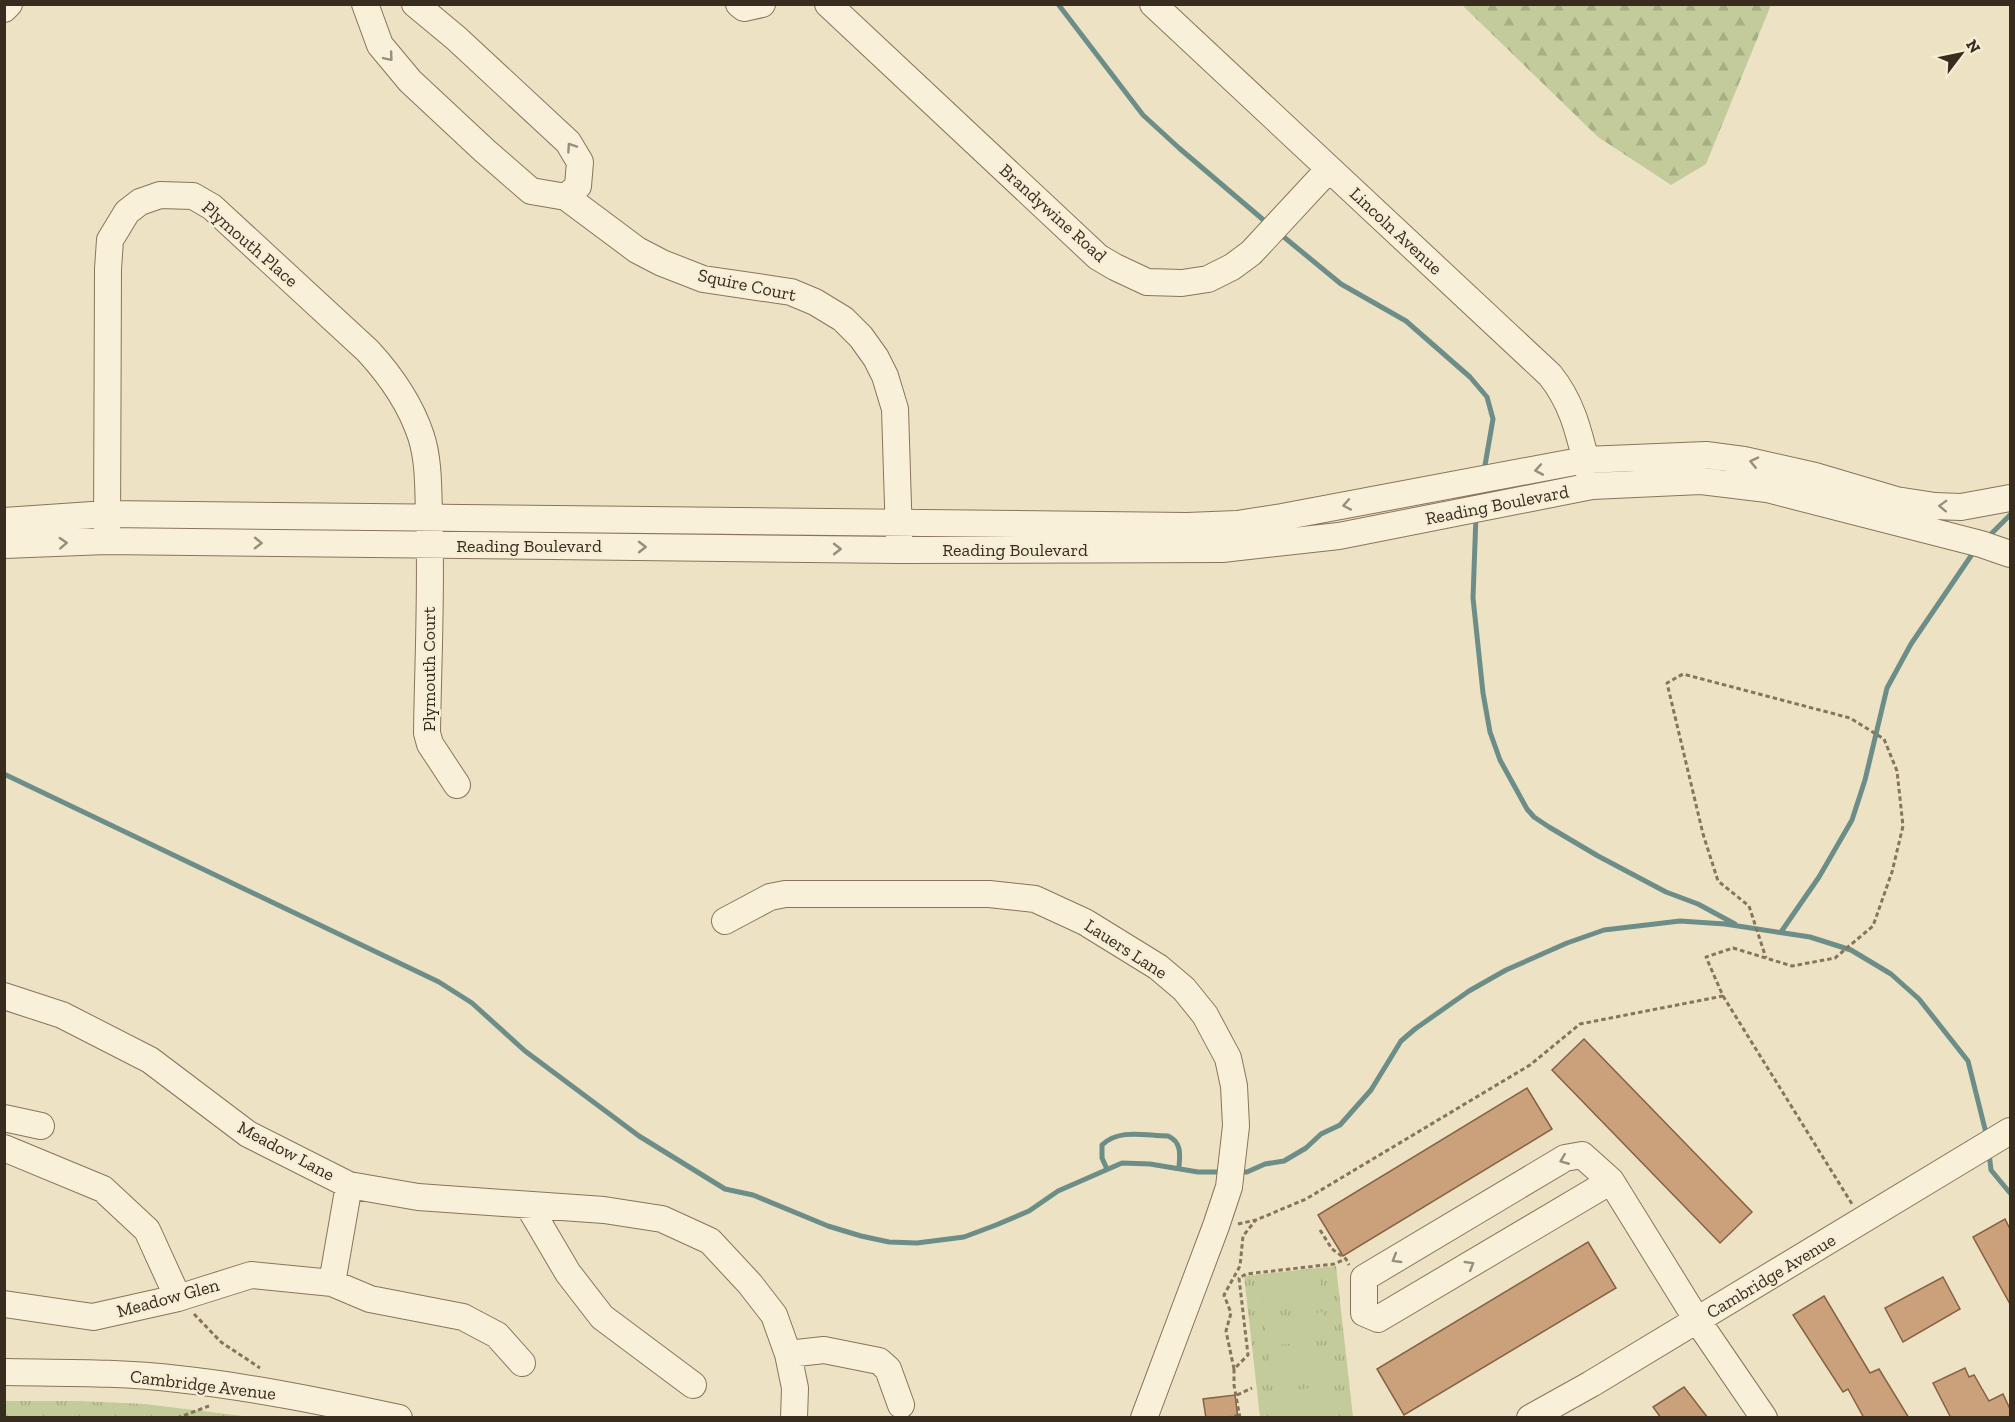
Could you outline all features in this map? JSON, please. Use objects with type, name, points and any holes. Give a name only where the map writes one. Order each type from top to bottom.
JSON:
[{"type":"street","points":[[4,9],[9,4]]},
{"type":"street","name":"Squire Court","points":[[365,4],[380,45],[410,81],[484,151],[531,191],[566,197],[620,238],[662,263],[703,279],[791,292],[825,308],[843,320],[861,338],[876,358],[885,376],[895,409],[899,550]]},
{"type":"street","points":[[415,4],[456,38],[568,142],[580,162],[578,186],[566,197]]},
{"type":"street","points":[[739,4],[744,8],[762,4]]},
{"type":"street","name":"Brandywine Road","points":[[828,4],[1098,257],[1147,282],[1198,281],[1208,279],[1232,267],[1251,253],[1329,169]]},
{"type":"street","name":"Lincoln Avenue","points":[[1153,4],[1550,375],[1569,404],[1592,486]]},
{"type":"street","name":"Plymouth Place","points":[[106,541],[110,240],[122,220],[134,207],[147,198],[168,194],[193,195],[212,207],[388,372],[407,402],[421,435],[427,468],[431,546]]},
{"type":"street","name":"Reading Boulevard","points":[[4,521],[107,514],[899,522],[1135,527],[1237,524],[1585,460],[1706,455],[1744,460],[1815,476],[1896,500],[1935,507],[1961,507],[2007,497]]},
{"type":"street","name":"Reading Boulevard","points":[[4,545],[106,541],[899,550],[1222,549],[1340,536],[1592,486],[1701,482],[1767,489],[2007,552]]},
{"type":"street","points":[[2007,497],[1990,507],[1986,512],[1983,527],[1989,542],[2007,552]]},
{"type":"street","name":"Plymouth Court","points":[[431,546],[427,733],[430,744],[457,785]]},
{"type":"street","name":"Lauers Lane","points":[[725,921],[770,897],[785,894],[989,894],[1035,899],[1085,922],[1158,967],[1184,989],[1205,1015],[1220,1041],[1230,1067],[1235,1104],[1234,1147],[1229,1187],[1214,1233],[1144,1418]]},
{"type":"street","name":"Meadow Lane","points":[[4,996],[62,1015],[150,1060],[248,1134],[349,1185],[418,1197],[604,1210],[662,1219],[710,1241],[750,1284],[774,1315],[788,1354],[795,1388],[794,1418]]},
{"type":"street","points":[[4,1118],[40,1126]]},
{"type":"street","name":"Cambridge Avenue","points":[[1530,1418],[1591,1384],[2010,1131]]},
{"type":"street","points":[[4,1148],[103,1189],[147,1230],[178,1298]]},
{"type":"street","points":[[1611,1182],[1378,1319],[1364,1313],[1364,1278],[1564,1158],[1582,1155],[1611,1182],[1697,1320],[1764,1418]]},
{"type":"street","points":[[332,1283],[349,1185]]},
{"type":"street","points":[[528,1205],[568,1273],[602,1317],[693,1385]]},
{"type":"street","name":"Meadow Glen","points":[[4,1304],[93,1317],[178,1298],[251,1275],[332,1283],[370,1299],[463,1317],[496,1335],[522,1362]]},
{"type":"street","points":[[788,1354],[824,1350],[879,1361],[888,1369],[902,1405]]},
{"type":"street","name":"Cambridge Avenue","points":[[4,1372],[177,1378],[257,1389],[399,1418]]},
{"type":"path","points":[[1766,958],[1749,906],[1718,881],[1704,834],[1667,683],[1683,674],[1850,718],[1884,739],[1897,771],[1903,826],[1892,872],[1873,926],[1835,958],[1792,966],[1733,948],[1706,957],[1723,996],[1862,1221]]},
{"type":"path","points":[[1214,1233],[1240,1223],[1256,1220],[1306,1199],[1530,1065],[1580,1024],[1723,996]]},
{"type":"path","points":[[1227,1418],[1240,1416],[1226,1331],[1231,1313],[1224,1295],[1240,1266],[1243,1236],[1256,1220]]},
{"type":"path","points":[[1320,1230],[1332,1249],[1346,1259],[1353,1272],[1364,1278]]},
{"type":"path","points":[[1234,1369],[1248,1355],[1239,1278],[1246,1274],[1334,1264],[1346,1259]]},
{"type":"path","points":[[178,1298],[221,1342],[267,1373]]},
{"type":"path","points":[[1237,1395],[1252,1388]]},
{"type":"path","points":[[177,1418],[209,1405]]},
{"type":"green space","points":[[1462,5],[1771,5],[1706,164],[1671,185],[1598,137]]},
{"type":"green space","points":[[1336,1266],[1353,1417],[1260,1417],[1244,1276]]},
{"type":"green space","points":[[1320,1275],[1323,1303],[1264,1310],[1261,1282]]},
{"type":"green space","points":[[1324,1312],[1327,1340],[1268,1346],[1265,1319]]},
{"type":"green space","points":[[1328,1349],[1332,1376],[1272,1383],[1269,1355]]},
{"type":"green space","points":[[1332,1386],[1336,1413],[1276,1417],[1273,1392]]},
{"type":"green space","points":[[5,1401],[145,1404],[251,1417],[5,1417]]},
{"type":"building","points":[[1584,1039],[1752,1212],[1720,1243],[1552,1070]]},
{"type":"building","points":[[1527,1088],[1552,1129],[1343,1256],[1318,1215]]},
{"type":"building","points":[[2005,1219],[2010,1229],[2010,1304],[1973,1237]]},
{"type":"building","points":[[1588,1242],[1616,1288],[1404,1415],[1377,1369]]},
{"type":"building","points":[[1943,1277],[1960,1309],[1903,1342],[1885,1308]]},
{"type":"building","points":[[1824,1296],[1870,1373],[1879,1369],[1909,1418],[1864,1418],[1848,1389],[1843,1392],[1793,1315]]},
{"type":"building","points":[[1965,1368],[1969,1377],[1974,1375],[1989,1401],[2003,1394],[2010,1409],[2010,1417],[1951,1418],[1933,1383]]},
{"type":"building","points":[[1684,1387],[1708,1418],[1661,1418],[1653,1407]]},
{"type":"building","points":[[1235,1395],[1238,1418],[1206,1418],[1203,1399]]},
{"type":"waterway","points":[[1058,4],[1143,115],[1267,223]]},
{"type":"waterway","points":[[1279,233],[1341,284],[1406,321],[1470,377],[1487,397],[1493,419],[1484,471]]},
{"type":"waterway","points":[[1476,515],[1473,598],[1483,693],[1490,732],[1500,760],[1527,809],[1549,827],[1598,856],[1666,892],[1698,904],[1735,924]]},
{"type":"waterway","points":[[1986,539],[2010,515]]},
{"type":"waterway","points":[[1781,932],[1819,877],[1852,820],[1865,780],[1887,688],[1911,644],[1975,550]]},
{"type":"waterway","points":[[4,774],[439,982],[472,1003],[525,1051],[639,1136],[725,1189],[753,1195],[828,1226],[889,1242],[917,1243],[964,1237],[1029,1211],[1058,1191],[1122,1163],[1150,1164],[1198,1172],[1223,1172]]},
{"type":"waterway","points":[[1238,1172],[1247,1172],[1265,1164],[1284,1161],[1306,1148],[1321,1134],[1340,1125],[1371,1090],[1401,1041],[1469,991],[1506,970],[1567,943],[1604,930],[1680,921],[1725,924],[1810,937],[1851,950],[1891,974],[1919,999],[1968,1061],[1987,1137]]},
{"type":"waterway","points":[[1107,1169],[1102,1158],[1102,1145],[1116,1136],[1133,1134],[1168,1136],[1173,1139],[1179,1149],[1179,1167]]},
{"type":"waterway","points":[[1989,1153],[1991,1170],[2010,1193]]}]
